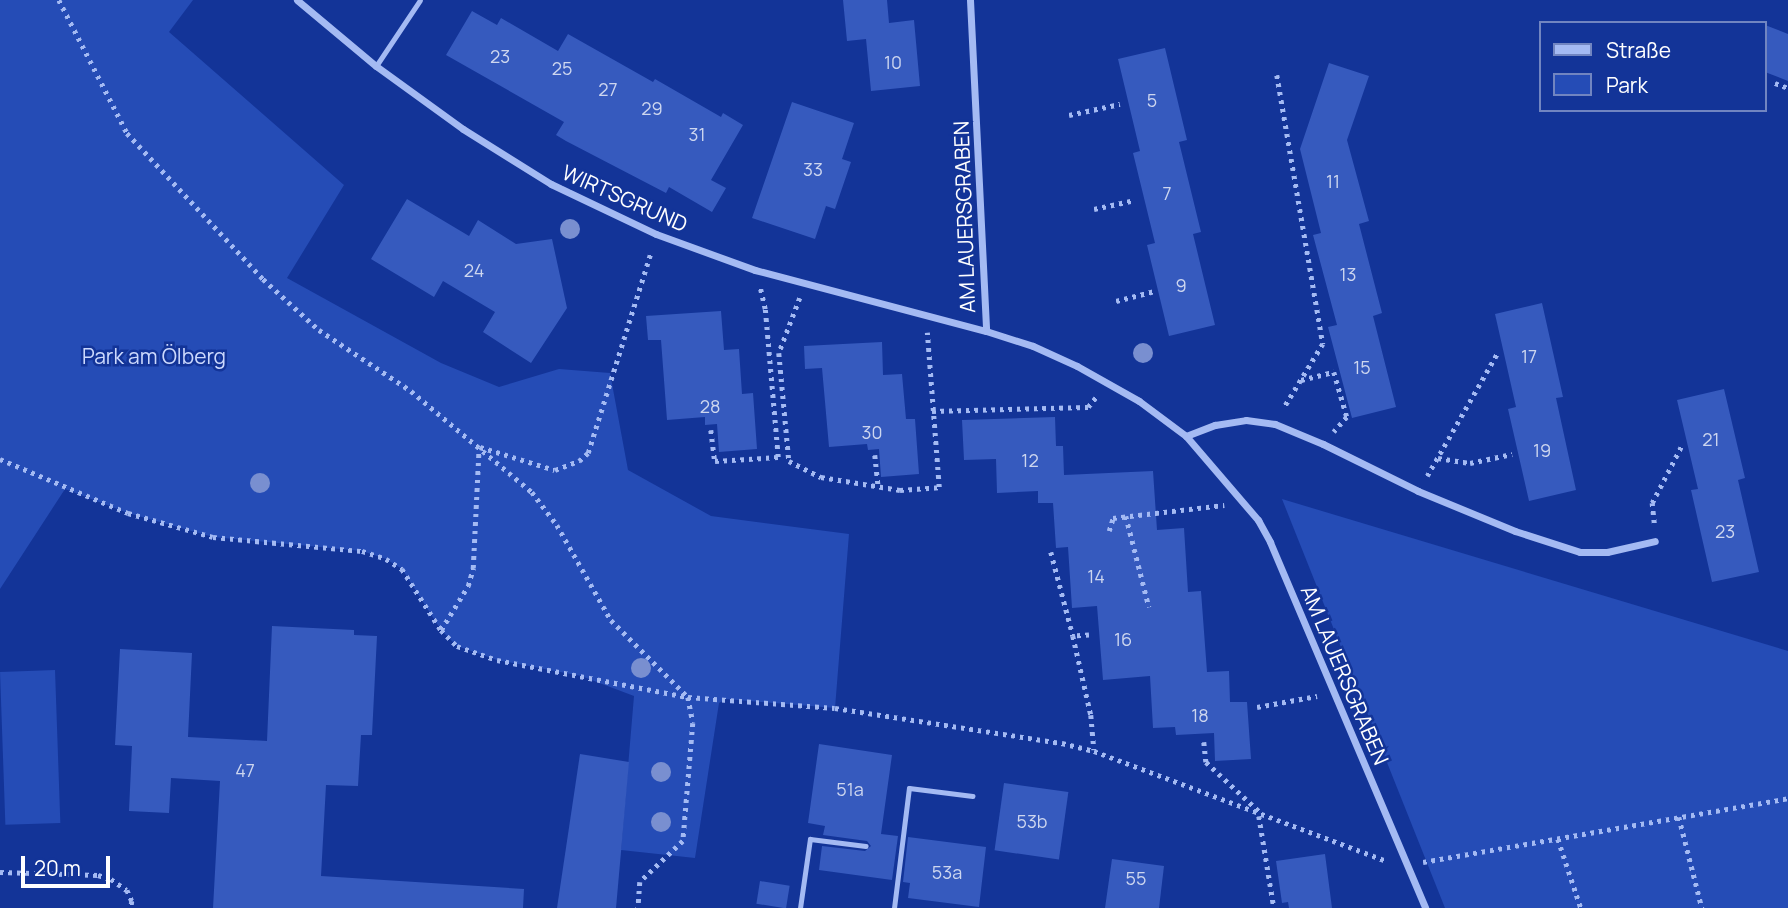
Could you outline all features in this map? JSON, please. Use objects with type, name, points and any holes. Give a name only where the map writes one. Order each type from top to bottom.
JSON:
[{"type":"street","name":"WIRTSGRUND","points":[[297,0],[376,66],[463,129],[551,184],[656,234],[755,270],[986,331]]},
{"type":"street","name":"AM LAUERSGRABEN","points":[[970,0],[986,331],[1033,346],[1098,376],[1186,436],[1258,520],[1270,542],[1425,908]]},
{"type":"street","points":[[1186,436],[1215,425],[1246,420],[1275,424],[1323,444],[1418,491],[1515,531],[1580,552],[1608,552],[1655,541]]},
{"type":"lane","points":[[376,66],[420,0]]},
{"type":"lane","points":[[894,908],[909,788],[972,796]]},
{"type":"lane","points":[[800,908],[810,839],[866,846]]},
{"type":"path","points":[[59,0],[127,133],[263,279],[320,330],[411,391],[532,492],[557,525],[611,620],[688,697],[692,723],[683,841],[640,882],[638,908]]},
{"type":"path","points":[[1275,424],[1322,344],[1277,75]]},
{"type":"path","points":[[1774,83],[1788,88]]},
{"type":"path","points":[[1069,115],[1120,104]]},
{"type":"path","points":[[1094,209],[1135,200]]},
{"type":"path","points":[[479,447],[555,470],[579,461],[588,453],[610,373],[656,234]]},
{"type":"path","points":[[789,461],[779,354],[805,284]]},
{"type":"path","points":[[1116,301],[1155,291]]},
{"type":"path","points":[[765,309],[778,457]]},
{"type":"path","points":[[711,430],[715,461],[778,457],[821,477],[900,491],[939,488],[926,344]]},
{"type":"path","points":[[1418,491],[1498,352]]},
{"type":"path","points":[[1301,381],[1334,372],[1347,417],[1323,444]]},
{"type":"path","points":[[932,411],[1088,407]]},
{"type":"path","points":[[1655,541],[1652,503],[1682,445]]},
{"type":"path","points":[[441,630],[468,586],[473,568],[479,447]]},
{"type":"path","points":[[1438,458],[1470,463],[1512,454]]},
{"type":"path","points":[[875,455],[878,486]]},
{"type":"path","points":[[0,459],[128,513],[212,537],[362,551],[386,559],[402,569],[441,630],[457,646],[497,660],[688,697],[835,708],[1094,751],[1380,860],[1407,865]]},
{"type":"path","points":[[1109,531],[1113,518],[1213,507]]},
{"type":"path","points":[[1126,516],[1149,607]]},
{"type":"path","points":[[1051,552],[1091,716],[1094,751]]},
{"type":"path","points":[[1073,636],[1089,635]]},
{"type":"path","points":[[1257,707],[1332,693]]},
{"type":"path","points":[[1204,743],[1206,762],[1266,817]]},
{"type":"path","points":[[1427,862],[1788,798]]},
{"type":"path","points":[[1259,815],[1275,908]]},
{"type":"path","points":[[1679,817],[1702,908]]},
{"type":"path","points":[[1558,839],[1581,908]]},
{"type":"path","points":[[0,872],[98,875],[111,879],[127,890],[132,901],[131,908]]},
{"type":"green space","name":"Park am Ölberg","points":[[0,0],[193,0],[169,32],[344,185],[287,278],[441,363],[499,387],[559,369],[610,373],[628,470],[711,516],[849,534],[835,708],[726,699],[719,703],[695,858],[621,850],[634,696],[581,676],[497,660],[457,646],[441,630],[402,569],[386,559],[362,551],[213,537],[128,513],[65,489],[0,589]]},
{"type":"green space","points":[[1282,499],[1788,651],[1788,908],[1445,908]]},
{"type":"green space","points":[[55,670],[60,823],[5,825],[0,672]]},
{"type":"building","points":[[843,0],[887,0],[889,23],[914,20],[920,86],[871,91],[866,39],[847,41]]},
{"type":"building","points":[[472,11],[497,25],[501,18],[558,51],[568,34],[653,82],[655,79],[721,117],[723,113],[743,125],[711,180],[726,188],[712,212],[669,187],[666,193],[566,141],[556,135],[564,122],[446,55]]},
{"type":"building","points":[[1767,26],[1788,34],[1788,81],[1767,73]]},
{"type":"building","points":[[1165,48],[1187,140],[1179,142],[1201,232],[1193,234],[1215,325],[1169,336],[1147,245],[1155,243],[1133,153],[1140,151],[1118,59]]},
{"type":"building","points":[[1329,63],[1369,76],[1347,140],[1369,221],[1359,224],[1382,313],[1373,316],[1396,407],[1352,418],[1328,327],[1337,325],[1313,235],[1321,233],[1300,149]]},
{"type":"building","points":[[792,102],[854,123],[842,159],[851,162],[835,209],[826,206],[815,239],[752,218]]},
{"type":"building","points":[[407,199],[469,236],[478,220],[516,244],[552,239],[567,308],[531,363],[483,332],[495,312],[443,281],[434,297],[371,259]]},
{"type":"building","points":[[1542,303],[1563,397],[1556,398],[1576,490],[1529,501],[1508,409],[1516,407],[1495,314]]},
{"type":"building","points":[[721,311],[724,350],[739,349],[742,394],[753,393],[757,449],[719,452],[717,424],[705,425],[705,417],[667,420],[661,340],[648,340],[646,316]]},
{"type":"building","points":[[882,342],[883,375],[902,374],[906,419],[915,419],[919,474],[881,477],[879,449],[868,450],[867,444],[829,447],[822,368],[805,369],[804,346]]},
{"type":"building","points":[[1724,389],[1745,478],[1738,480],[1759,572],[1712,582],[1691,490],[1698,489],[1677,400]]},
{"type":"building","points":[[1055,417],[1056,446],[1063,446],[1064,475],[1153,471],[1157,530],[1184,528],[1188,592],[1201,591],[1207,672],[1229,671],[1230,702],[1247,702],[1251,759],[1215,761],[1214,733],[1176,735],[1175,727],[1153,728],[1150,676],[1103,680],[1097,606],[1072,608],[1068,547],[1056,548],[1053,503],[1038,503],[1038,491],[997,493],[996,459],[964,460],[962,420]]},
{"type":"building","points":[[272,626],[354,630],[354,635],[377,636],[372,735],[361,735],[358,786],[326,785],[321,876],[524,889],[523,908],[213,908],[220,781],[171,778],[169,813],[129,811],[132,746],[115,745],[120,649],[192,653],[188,737],[267,741]]},
{"type":"building","points":[[819,744],[892,755],[881,834],[898,836],[892,880],[819,870],[822,846],[865,851],[871,846],[867,841],[823,835],[825,826],[808,823]]},
{"type":"building","points":[[580,754],[629,762],[616,908],[557,908]]},
{"type":"building","points":[[1004,783],[1068,792],[1059,859],[995,850]]},
{"type":"building","points":[[908,837],[986,847],[979,907],[908,898],[910,883],[903,882]]},
{"type":"building","points":[[1325,854],[1332,908],[1289,908],[1288,902],[1282,903],[1276,861]]},
{"type":"building","points":[[1112,859],[1164,866],[1159,908],[1105,908]]},
{"type":"building","points":[[760,881],[790,886],[786,908],[756,904]]}]
